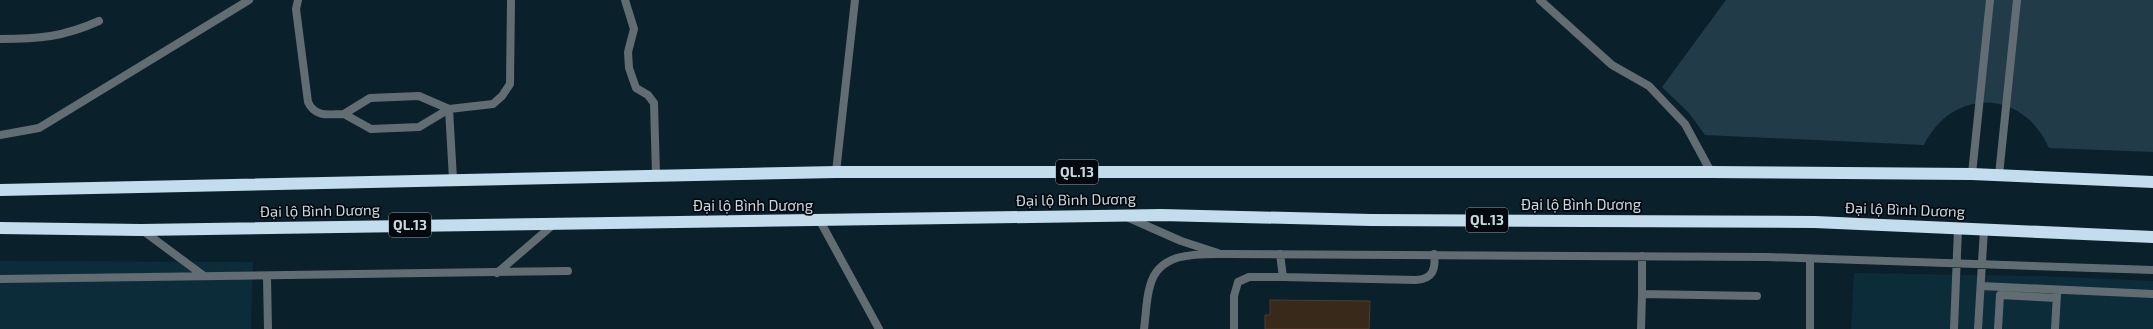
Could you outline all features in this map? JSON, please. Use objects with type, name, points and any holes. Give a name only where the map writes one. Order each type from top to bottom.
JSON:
[{"type":"highway","name":"Đại lộ Bình Dương","points":[[0,190],[836,172],[1711,172],[1972,174],[2153,182]]},
{"type":"highway","name":"Đại lộ Bình Dương","points":[[0,228],[141,230],[1168,215],[1371,220],[1815,222],[2153,237]]},
{"type":"street","points":[[0,135],[39,128],[249,0]]},
{"type":"street","points":[[298,0],[296,9],[310,108],[318,114],[344,114],[371,130],[419,127],[449,110],[493,104],[502,96],[510,84],[511,0]]},
{"type":"street","points":[[625,0],[634,29],[628,52],[629,68],[636,88],[648,95],[654,102],[656,175]]},
{"type":"street","points":[[836,172],[855,0]]},
{"type":"street","points":[[1540,0],[1612,65],[1649,86],[1685,124],[1711,172]]},
{"type":"street","points":[[1972,174],[1990,0]]},
{"type":"street","points":[[1999,175],[2016,0]]},
{"type":"street","points":[[0,39],[57,36],[78,30],[99,21]]},
{"type":"street","points":[[344,114],[370,98],[412,96],[419,96],[449,110]]},
{"type":"street","points":[[449,110],[453,180]]},
{"type":"street","points":[[1118,216],[1154,228],[1181,241],[1226,254]]},
{"type":"street","points":[[820,221],[879,329]]},
{"type":"street","points":[[497,273],[555,223]]},
{"type":"street","points":[[1954,329],[1958,228]]},
{"type":"street","points":[[141,230],[204,276]]},
{"type":"street","points":[[1978,329],[1984,230]]},
{"type":"street","points":[[1280,254],[1283,277]]},
{"type":"street","points":[[1144,329],[1150,286],[1160,268],[1172,260],[1185,255],[1434,254],[1642,256],[1810,259],[2153,270]]},
{"type":"street","points":[[1234,329],[1234,296],[1238,282],[1249,277],[1422,280],[1434,272],[1434,254]]},
{"type":"street","points":[[1641,329],[1642,256]]},
{"type":"street","points":[[1810,259],[1810,329]]},
{"type":"street","points":[[0,279],[204,276],[267,277],[568,271]]},
{"type":"street","points":[[267,277],[268,329]]},
{"type":"street","points":[[1981,286],[2057,294]]},
{"type":"street","points":[[1642,294],[1757,296]]},
{"type":"street","points":[[2054,329],[2057,294]]},
{"type":"street","points":[[1998,329],[2000,295],[2153,294]]},
{"type":"shaded area","points":[[1726,0],[2153,0],[2153,152],[2049,148],[2037,129],[2023,114],[2006,106],[1988,103],[1969,105],[1952,113],[1937,126],[1924,145],[1705,135],[1689,113],[1662,87]]},
{"type":"shaded area","points":[[0,261],[253,262],[251,329],[0,329]]},
{"type":"shaded area","points":[[1854,273],[2040,276],[2153,281],[2153,329],[1851,329]]},
{"type":"building","points":[[1270,300],[1370,301],[1369,329],[1265,329],[1265,315],[1270,315]]}]
